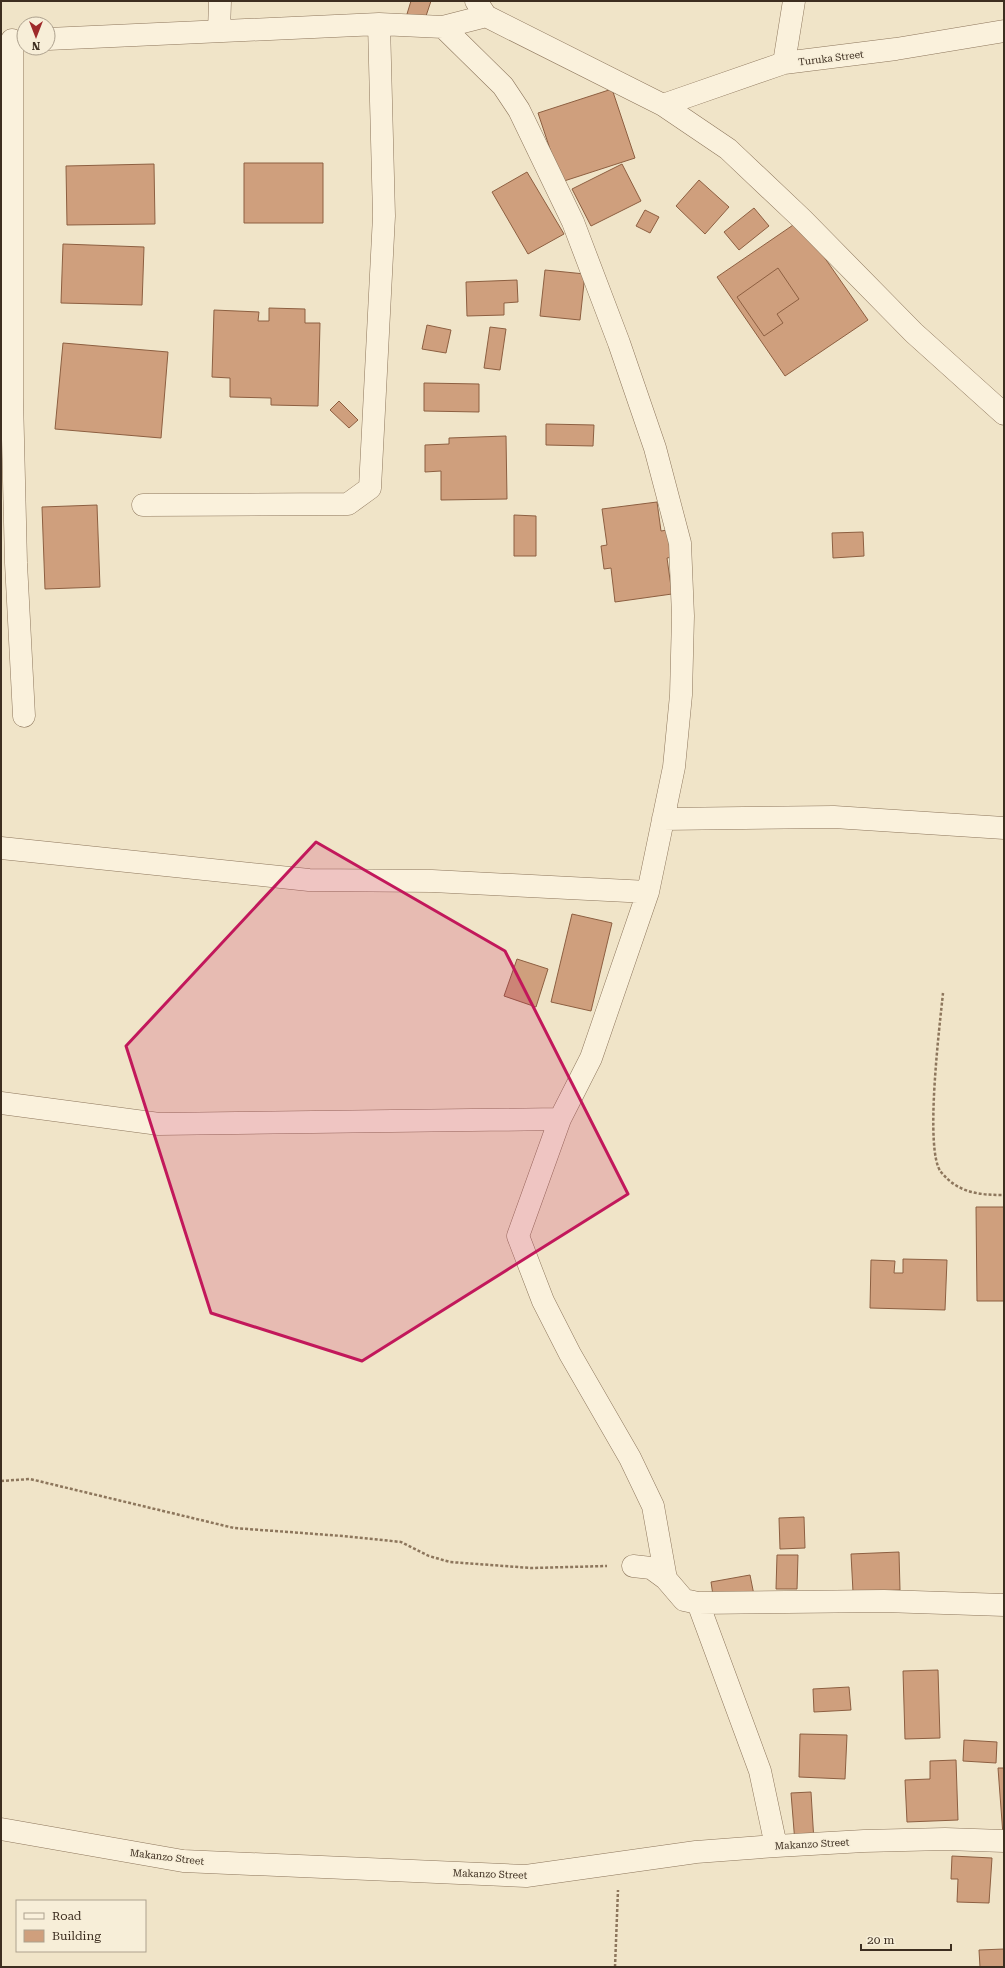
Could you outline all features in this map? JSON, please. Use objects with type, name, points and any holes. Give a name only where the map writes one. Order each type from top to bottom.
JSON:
[{"type":"street","points":[[219,31],[220,1]]},
{"type":"street","points":[[784,63],[794,1]]},
{"type":"street","points":[[56,39],[379,24],[443,26],[481,8],[663,105],[728,149],[802,219],[914,333],[1004,414]]},
{"type":"street","points":[[143,505],[348,504],[370,488],[384,216],[379,24]]},
{"type":"street","points":[[443,26],[503,86],[519,110],[572,222],[619,343],[655,448],[680,543],[683,616],[681,695],[674,767],[648,892],[592,1058],[560,1119],[518,1236],[543,1301],[570,1354],[630,1458],[653,1506],[666,1579]]},
{"type":"street","name":"Turuka Street","points":[[663,105],[784,63],[896,50],[1004,31]]},
{"type":"street","points":[[12,41],[12,398],[16,563],[24,716]]},
{"type":"street","points":[[663,819],[834,817],[1004,828]]},
{"type":"street","points":[[1,848],[309,880],[432,881],[648,892]]},
{"type":"street","points":[[1,1103],[159,1124],[560,1119]]},
{"type":"street","points":[[633,1566],[651,1568],[666,1579],[684,1600],[698,1603],[884,1601],[1004,1605]]},
{"type":"street","points":[[698,1603],[760,1771],[776,1846]]},
{"type":"street","name":"Makanzo Street","points":[[1,1829],[183,1861],[526,1876],[696,1852],[776,1846],[864,1841],[945,1839],[1004,1841]]},
{"type":"path","points":[[943,993],[933,1109],[933,1145],[939,1171],[954,1184],[977,1194],[1004,1195]]},
{"type":"path","points":[[1,1482],[30,1479],[234,1528],[401,1542],[430,1556],[450,1562],[531,1568],[633,1566]]},
{"type":"path","points":[[615,1967],[619,1863]]},
{"type":"highlighted area","points":[[316,842],[505,951],[628,1194],[362,1361],[211,1313],[126,1046]]},
{"type":"building","points":[[411,1],[431,1],[425,19],[407,14]]},
{"type":"building","points":[[612,89],[635,158],[561,182],[538,113]]},
{"type":"building","points":[[244,163],[323,163],[323,223],[244,223]]},
{"type":"building","points":[[154,164],[155,224],[67,225],[66,166]]},
{"type":"building","points":[[622,164],[641,201],[591,226],[572,189]]},
{"type":"building","points":[[527,172],[564,234],[528,254],[492,192]]},
{"type":"building","points":[[699,180],[729,207],[705,234],[676,206]]},
{"type":"building","points":[[754,208],[769,226],[739,250],[724,232]]},
{"type":"building","points":[[645,210],[659,217],[650,233],[636,226]]},
{"type":"building","points":[[799,221],[868,320],[785,376],[717,277]]},
{"type":"building","points":[[63,244],[144,247],[142,305],[61,303]]},
{"type":"building","points":[[778,268],[799,299],[777,314],[783,323],[764,336],[737,297]]},
{"type":"building","points":[[545,270],[585,274],[580,320],[540,316]]},
{"type":"building","points":[[517,280],[518,302],[504,303],[504,315],[467,316],[466,282]]},
{"type":"building","points":[[269,308],[305,309],[305,323],[320,323],[318,406],[271,405],[271,398],[230,397],[230,378],[212,377],[214,310],[259,312],[258,321],[269,321]]},
{"type":"building","points":[[427,325],[451,330],[446,353],[422,349]]},
{"type":"building","points":[[490,327],[506,329],[500,370],[484,368]]},
{"type":"building","points":[[63,343],[168,352],[161,438],[55,429]]},
{"type":"building","points":[[424,383],[479,384],[479,412],[424,411]]},
{"type":"building","points":[[339,401],[358,420],[349,428],[330,410]]},
{"type":"building","points":[[546,424],[594,425],[593,446],[546,445]]},
{"type":"building","points":[[506,436],[507,499],[441,500],[441,471],[425,472],[425,445],[449,444],[449,438]]},
{"type":"building","points":[[657,502],[661,531],[674,529],[678,556],[667,558],[672,594],[615,602],[611,568],[604,569],[601,546],[607,545],[602,509]]},
{"type":"building","points":[[97,505],[100,587],[45,589],[42,507]]},
{"type":"building","points":[[514,515],[536,516],[536,556],[514,556]]},
{"type":"building","points":[[863,532],[864,556],[833,558],[832,533]]},
{"type":"building","points":[[572,914],[612,923],[591,1011],[551,1002]]},
{"type":"building","points":[[517,959],[548,969],[536,1007],[504,996]]},
{"type":"building","points":[[976,1207],[1004,1207],[1004,1301],[977,1301]]},
{"type":"building","points":[[903,1259],[947,1260],[945,1310],[870,1308],[871,1260],[895,1261],[894,1273],[903,1273]]},
{"type":"building","points":[[804,1517],[805,1548],[780,1549],[779,1518]]},
{"type":"building","points":[[899,1552],[900,1590],[853,1592],[851,1554]]},
{"type":"building","points":[[777,1555],[798,1555],[797,1589],[776,1589]]},
{"type":"building","points":[[750,1575],[754,1595],[714,1602],[711,1582]]},
{"type":"building","points":[[938,1670],[940,1738],[905,1739],[903,1671]]},
{"type":"building","points":[[849,1687],[851,1710],[814,1712],[813,1689]]},
{"type":"building","points":[[800,1734],[847,1735],[845,1779],[799,1777]]},
{"type":"building","points":[[964,1740],[997,1742],[996,1763],[963,1761]]},
{"type":"building","points":[[956,1760],[958,1820],[907,1822],[905,1780],[930,1779],[930,1761]]},
{"type":"building","points":[[998,1768],[1004,1768],[1004,1835],[1003,1835]]},
{"type":"building","points":[[811,1792],[814,1842],[795,1843],[791,1793]]},
{"type":"building","points":[[952,1856],[992,1858],[989,1903],[957,1902],[958,1879],[951,1879]]},
{"type":"building","points":[[1004,1949],[1004,1967],[980,1967],[979,1950]]}]
